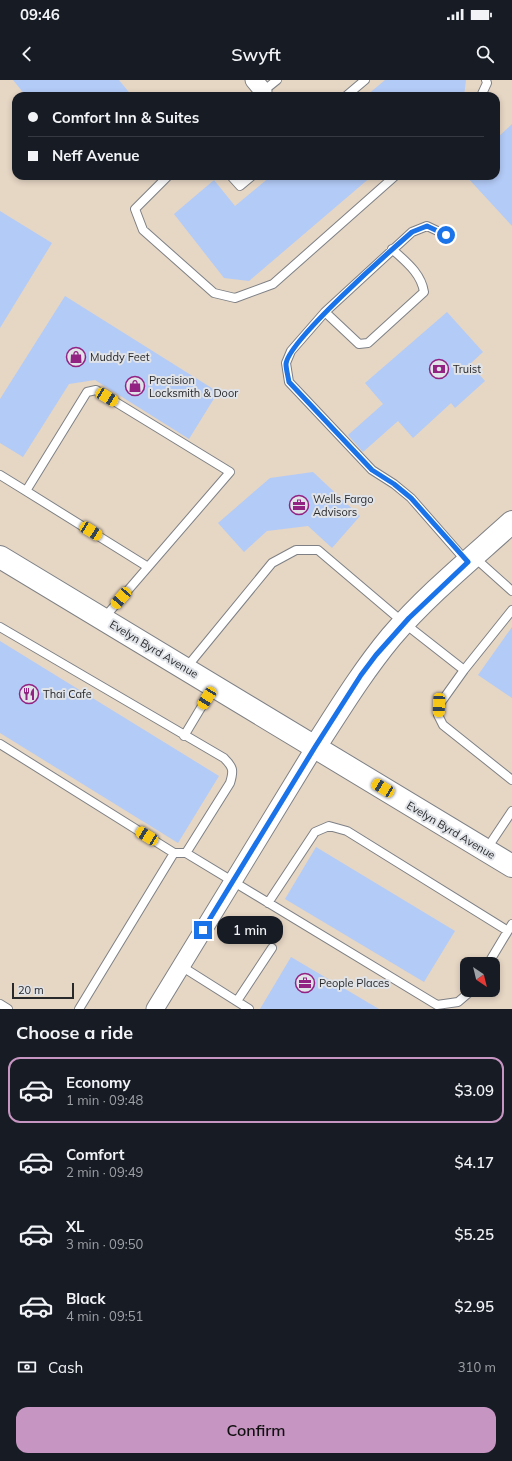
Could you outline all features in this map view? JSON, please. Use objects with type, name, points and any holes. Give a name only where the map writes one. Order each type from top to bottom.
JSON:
[{"type":"street","points":[[155,1009],[315,747],[361,675],[404,623],[512,522]]},
{"type":"street","name":"Evelyn Byrd Avenue","points":[[0,557],[512,866]]},
{"type":"lane","points":[[261,91],[277,80]]},
{"type":"lane","points":[[351,92],[365,80]]},
{"type":"lane","points":[[483,92],[487,83],[486,80]]},
{"type":"lane","points":[[164,180],[135,209],[143,230],[214,293],[236,298],[273,284],[390,180]]},
{"type":"lane","points":[[235,180],[240,186],[247,180]]},
{"type":"lane","points":[[446,235],[427,226],[412,232],[392,249],[325,312],[291,351],[286,363],[289,382],[372,470],[394,484],[411,498],[471,560],[512,591]]},
{"type":"lane","points":[[325,312],[359,344],[368,343],[424,292],[422,283],[417,273],[392,249]]},
{"type":"lane","points":[[26,491],[87,392],[96,390],[230,472],[103,618]]},
{"type":"lane","points":[[0,475],[148,567]]},
{"type":"lane","points":[[185,668],[272,563],[296,550],[318,550],[404,623],[464,670]]},
{"type":"lane","points":[[512,610],[464,670],[439,705],[438,716],[443,725],[512,780]]},
{"type":"lane","points":[[0,627],[184,736],[224,758],[231,765],[233,773],[230,783],[186,853]]},
{"type":"lane","points":[[184,736],[214,686]]},
{"type":"lane","points":[[0,744],[174,853],[186,853],[437,1005],[458,1002],[464,997]]},
{"type":"lane","points":[[486,850],[512,811]]},
{"type":"lane","points":[[268,903],[315,832],[329,826],[347,831],[510,927],[492,957]]},
{"type":"lane","points":[[78,1009],[174,853]]},
{"type":"lane","points":[[238,1001],[272,948]]},
{"type":"lane","points":[[182,966],[250,1009]]},
{"type":"lane","points":[[0,1004],[8,1009]]},
{"type":"shaded area","points":[[0,80],[512,80],[512,1009],[0,1009]]},
{"type":"building","points":[[13,80],[119,80],[129,92],[23,92]]},
{"type":"building","points":[[385,80],[466,80],[464,92],[371,92]]},
{"type":"building","points":[[512,124],[512,226],[470,180],[500,180],[500,135]]},
{"type":"building","points":[[214,180],[235,206],[266,180],[367,180],[249,281],[224,278],[174,214]]},
{"type":"building","points":[[0,211],[52,243],[0,328]]},
{"type":"building","points":[[65,296],[218,392],[189,439],[95,380],[69,384],[23,457],[0,443],[0,399]]},
{"type":"building","points":[[447,312],[483,352],[470,364],[485,381],[455,408],[451,403],[413,438],[398,421],[363,452],[348,435],[383,404],[365,383]]},
{"type":"building","points":[[313,472],[360,516],[332,548],[308,526],[267,531],[244,552],[218,523],[270,478]]},
{"type":"building","points":[[512,627],[512,698],[478,675]]},
{"type":"building","points":[[0,641],[219,776],[178,843],[0,733]]},
{"type":"building","points":[[316,847],[455,931],[424,982],[285,899]]},
{"type":"building","name":"People Places","points":[[291,957],[379,1009],[260,1009]]},
{"type":"place","name":"Muddy Feet","points":[[76,357]]},
{"type":"place","name":"Truist","points":[[439,369]]},
{"type":"place","name":"Precision Locksmith & Door","points":[[135,386]]},
{"type":"place","name":"Wells Fargo Advisors","points":[[299,505]]},
{"type":"place","name":"Thai Cafe","points":[[29,694]]},
{"type":"place","name":"People Places","points":[[305,983]]},
{"type":"route","points":[[203,930],[361,675],[392,636],[409,618],[468,562],[411,498],[394,484],[372,470],[289,382],[286,363],[291,351],[325,312],[412,232],[427,226],[446,235]]}]
